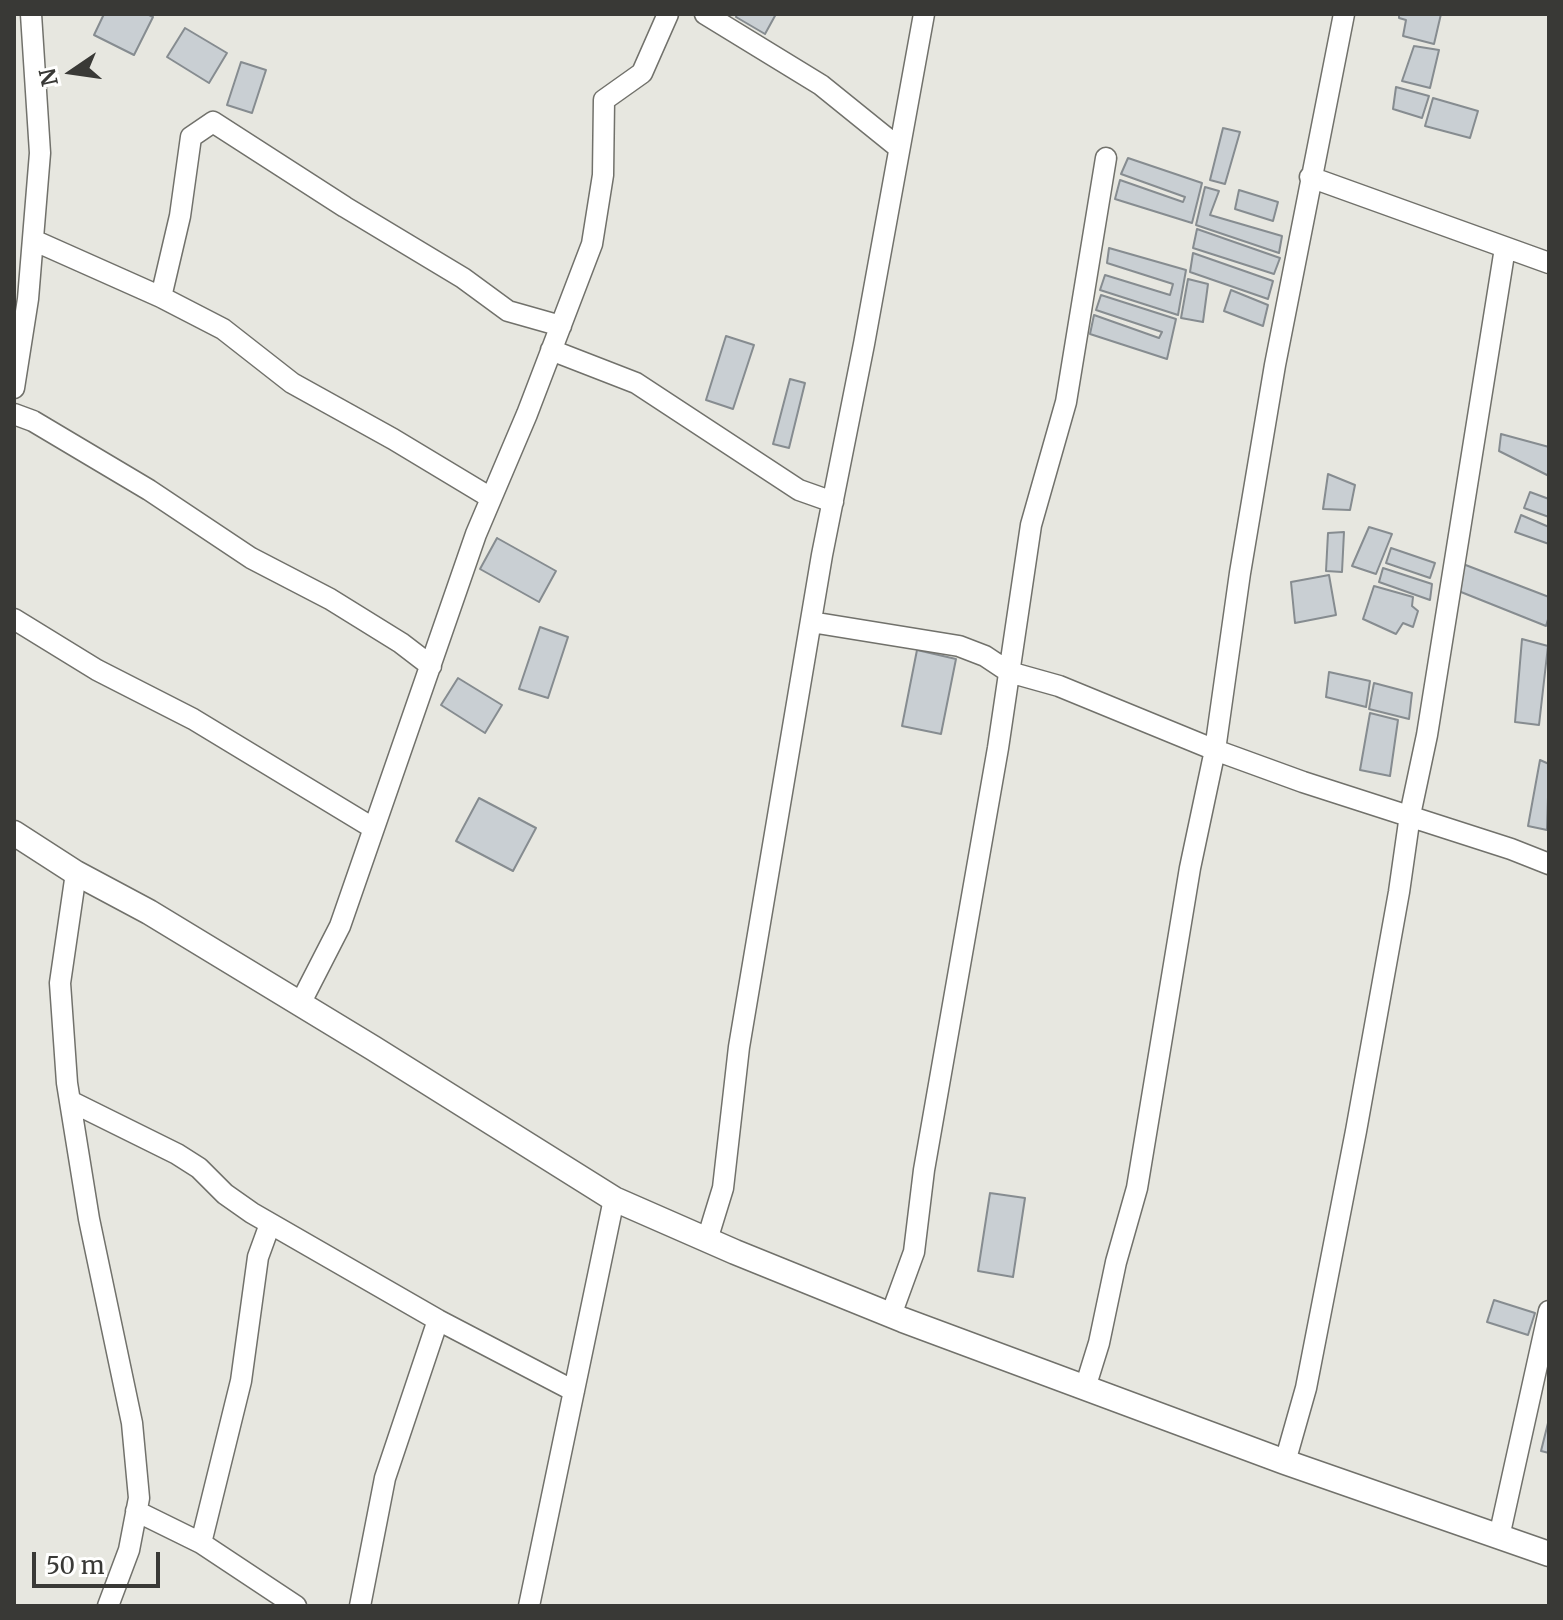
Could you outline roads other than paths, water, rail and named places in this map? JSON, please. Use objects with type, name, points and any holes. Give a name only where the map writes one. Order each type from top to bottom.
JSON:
[{"type":"street","points":[[14,388],[28,299],[40,153],[31,14]]},
{"type":"street","points":[[300,1004],[340,926],[476,534],[592,244],[603,175],[604,100],[642,73],[668,14]]},
{"type":"street","points":[[705,14],[821,85],[899,148]]},
{"type":"street","points":[[707,1240],[723,1188],[739,1047],[811,622],[924,14]]},
{"type":"street","points":[[1085,1388],[1137,1188],[1187,883],[1215,750],[1275,365],[1344,14]]},
{"type":"street","points":[[161,297],[180,216],[191,137],[213,122],[463,278],[508,311],[561,326]]},
{"type":"street","points":[[891,1315],[914,1252],[924,1170],[939,1099],[1031,525],[1066,402],[1106,158]]},
{"type":"street","points":[[1310,177],[1549,263]]},
{"type":"street","points":[[33,240],[161,297],[223,329],[292,383],[405,445],[491,498]]},
{"type":"street","points":[[1285,1462],[1306,1388],[1356,1131],[1410,815],[1427,735],[1505,248]]},
{"type":"street","points":[[551,350],[636,383],[799,490],[833,502]]},
{"type":"street","points":[[14,414],[33,421],[136,482],[251,558],[330,599],[401,643],[431,666]]},
{"type":"street","points":[[14,619],[97,670],[193,719],[373,828]]},
{"type":"street","points":[[811,622],[959,646],[985,656],[1009,672],[1059,686],[1215,750],[1549,864]]},
{"type":"street","points":[[14,833],[76,873],[149,912],[300,1004],[614,1199],[891,1315],[1285,1462],[1549,1554]]},
{"type":"street","points":[[76,873],[60,983],[70,1101],[89,1219],[132,1423],[139,1498],[129,1550],[108,1606]]},
{"type":"street","points":[[70,1101],[177,1154],[199,1168],[225,1194],[270,1224],[438,1320],[574,1391]]},
{"type":"street","points":[[529,1606],[614,1199]]},
{"type":"street","points":[[201,1543],[241,1381],[258,1257],[270,1224]]},
{"type":"street","points":[[360,1606],[385,1478],[438,1320]]},
{"type":"street","points":[[1499,1537],[1548,1324]]},
{"type":"street","points":[[136,1511],[201,1543],[296,1606]]}]
